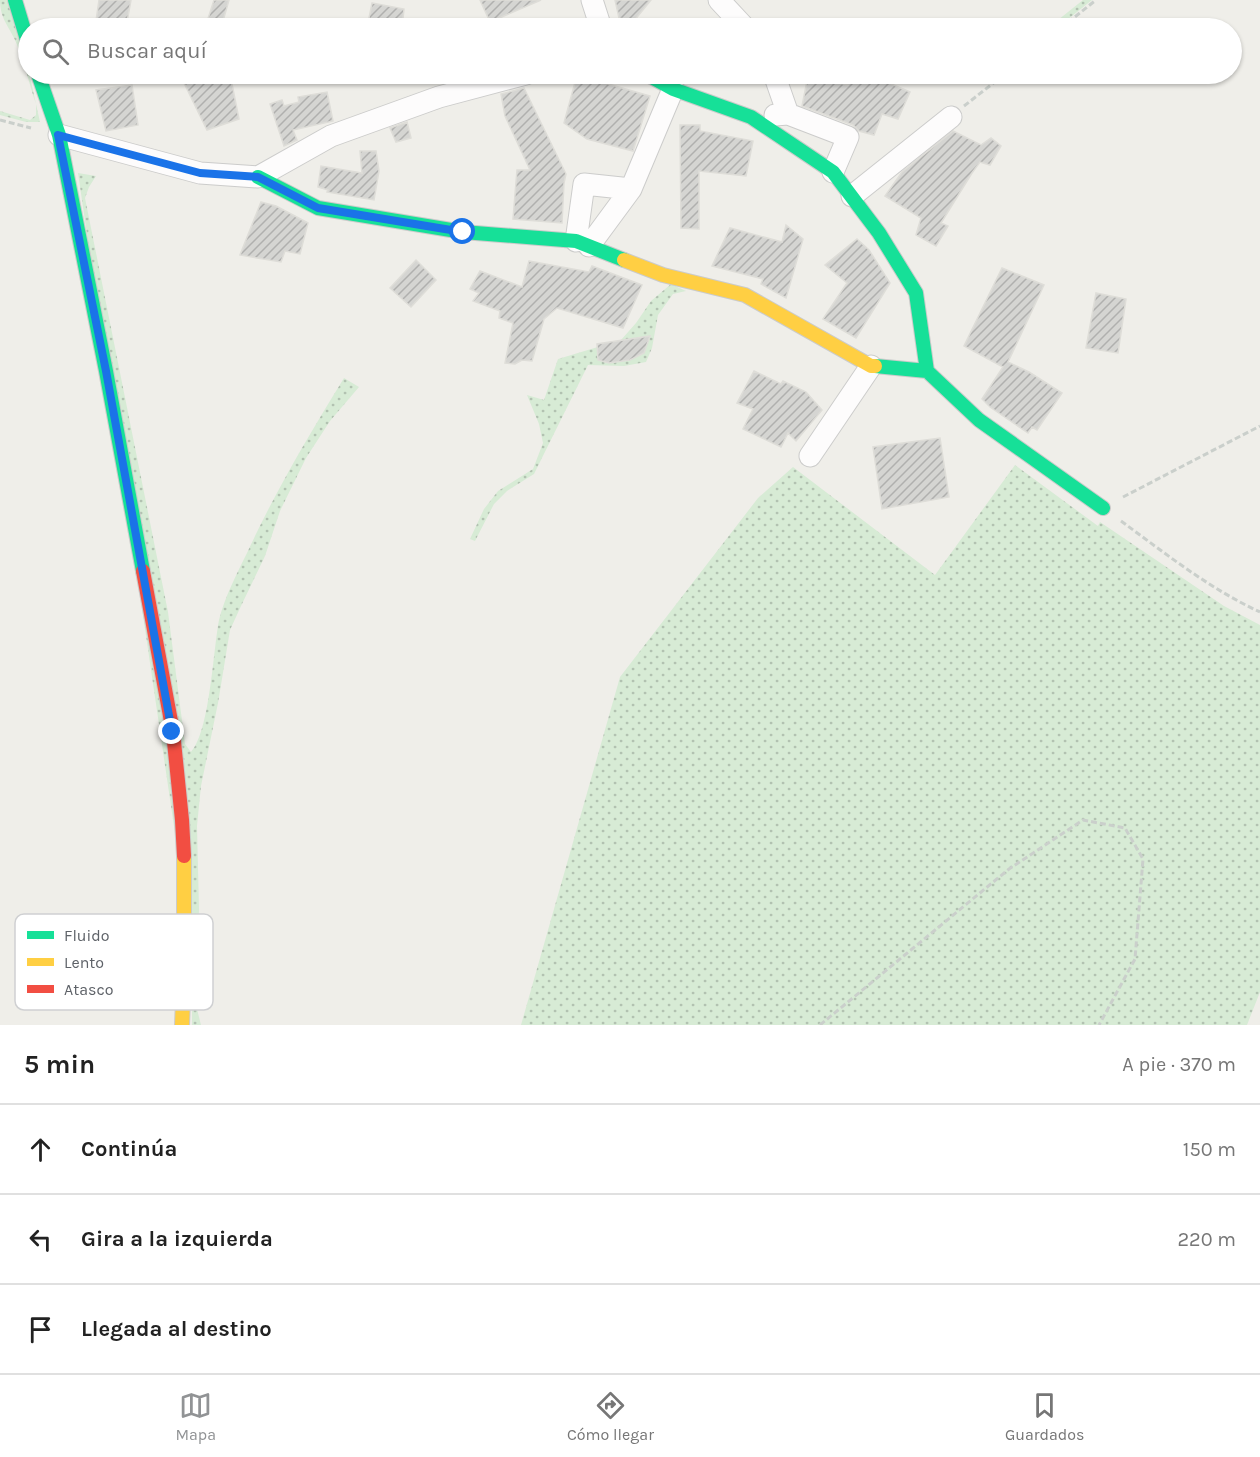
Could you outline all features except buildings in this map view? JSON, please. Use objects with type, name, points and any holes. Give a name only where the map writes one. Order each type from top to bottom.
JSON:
[{"type":"street","points":[[15,0],[20,18]]},
{"type":"street","points":[[592,0],[598,18]]},
{"type":"street","points":[[719,0],[736,18]]},
{"type":"street","points":[[42,84],[58,135],[106,371],[172,732],[182,820],[184,914]]},
{"type":"street","points":[[258,177],[331,136],[439,97],[488,84]]},
{"type":"street","points":[[664,84],[752,117],[833,172],[879,233],[916,292],[927,371]]},
{"type":"street","points":[[778,84],[788,114]]},
{"type":"street","points":[[582,244],[631,189],[673,89]]},
{"type":"street","points":[[752,117],[788,114],[848,137],[833,172]]},
{"type":"street","points":[[852,196],[951,117]]},
{"type":"street","points":[[58,135],[200,173],[258,177],[318,208],[463,232],[582,244],[663,275],[745,295],[871,366],[927,371],[979,420],[1103,508]]},
{"type":"street","points":[[582,244],[584,184],[631,189]]},
{"type":"street","points":[[810,456],[871,366]]},
{"type":"street","points":[[182,1025],[183,1010]]},
{"type":"path","points":[[1074,18],[1096,0]]},
{"type":"path","points":[[951,117],[992,84]]},
{"type":"path","points":[[1260,426],[1103,508],[1187,569],[1236,601],[1260,612]]},
{"type":"path","points":[[820,1025],[1009,869],[1083,820],[1125,828],[1143,859],[1136,959],[1099,1025]]},
{"type":"green space","points":[[0,0],[7,0],[18,36],[18,47],[3,17]]},
{"type":"green space","points":[[1083,0],[1092,0],[1070,18],[1060,18]]},
{"type":"green space","points":[[36,104],[40,122],[26,122],[0,115],[0,111],[30,120],[36,115]]},
{"type":"green space","points":[[78,173],[96,176],[85,198],[168,612],[185,744],[191,752],[203,727],[219,620],[235,577],[305,442],[344,378],[359,387],[330,421],[306,458],[280,511],[265,556],[230,630],[201,786],[197,826],[199,914],[187,914]]},
{"type":"green space","points":[[671,284],[686,291],[673,294],[658,315],[652,348],[646,362],[624,366],[588,365],[534,474],[507,491],[494,504],[475,541],[470,539],[484,509],[498,491],[533,469],[543,443],[539,424],[527,395],[544,400],[558,359],[621,340],[651,301]]},
{"type":"green space","points":[[1015,465],[1098,526],[1100,522],[1224,606],[1260,625],[1260,992],[1247,1025],[521,1025],[620,677],[758,498],[793,467],[935,575]]},
{"type":"green space","points":[[192,1010],[197,1010],[201,1025],[192,1025]]},
{"type":"traffic: fast","points":[[15,0],[20,18]]},
{"type":"traffic: fast","points":[[41,84],[59,135],[143,571]]},
{"type":"traffic: fast","points":[[664,84],[751,117],[833,172],[879,233],[916,293],[927,371]]},
{"type":"traffic: fast","points":[[258,177],[318,208],[463,232],[576,241],[624,260]]},
{"type":"traffic: fast","points":[[875,366],[927,371],[979,420],[1103,508]]},
{"type":"traffic: slow","points":[[624,260],[663,275],[745,295],[871,366],[875,366]]},
{"type":"traffic: slow","points":[[184,856],[184,914]]},
{"type":"traffic: slow","points":[[182,1025],[183,1010]]},
{"type":"traffic: jam","points":[[143,571],[173,732],[184,856]]},
{"type":"route","points":[[172,732],[106,371],[58,135],[200,173],[258,177],[318,208],[463,232]]}]
